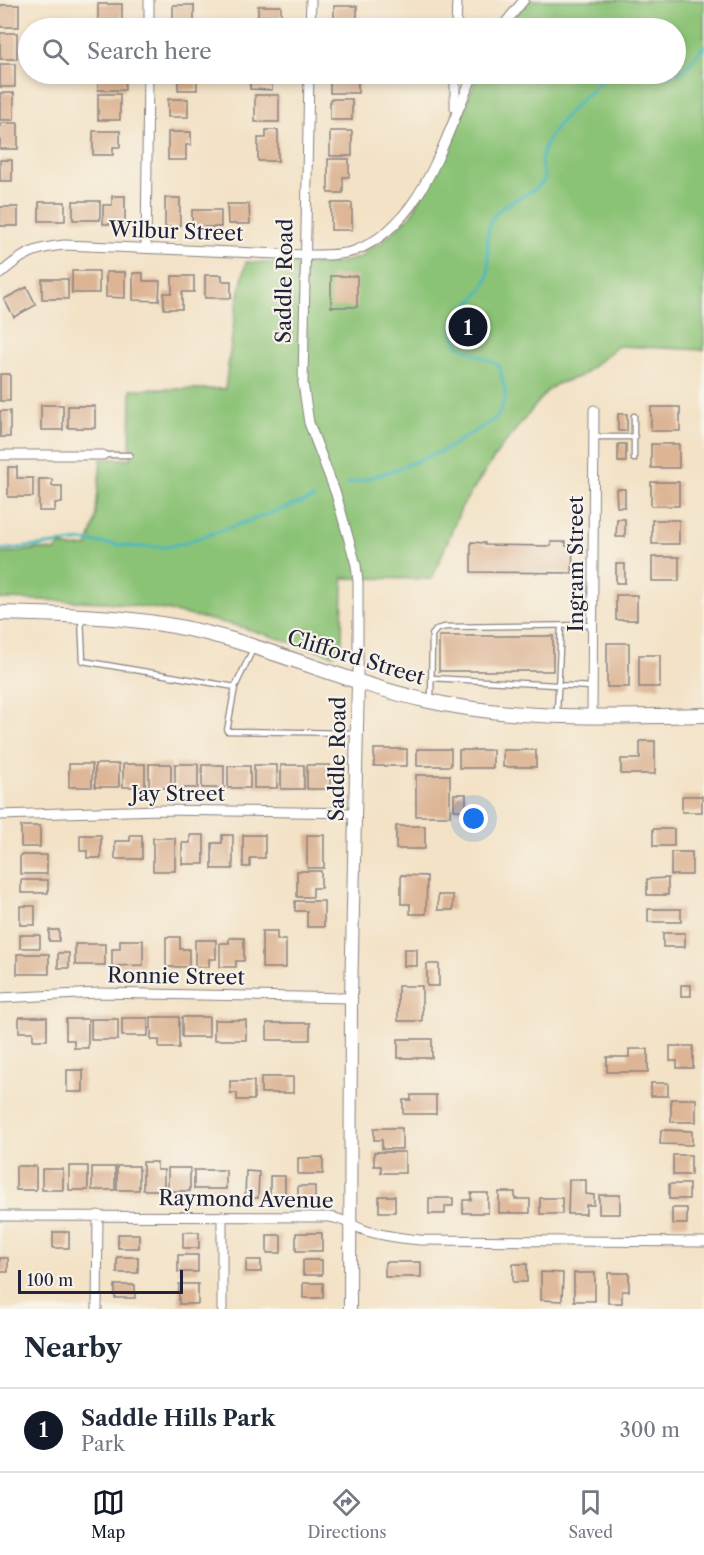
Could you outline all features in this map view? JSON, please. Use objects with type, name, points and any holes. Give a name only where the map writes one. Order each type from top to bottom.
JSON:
[{"type":"main road","name":"Clifford Street","points":[[0,614],[81,615],[146,621],[228,638],[358,681],[431,701],[484,711],[592,718],[704,715]]},
{"type":"street","points":[[149,0],[149,18]]},
{"type":"street","points":[[310,0],[310,18]]},
{"type":"street","points":[[456,18],[457,0]]},
{"type":"street","points":[[509,18],[524,0]]},
{"type":"street","points":[[146,248],[148,84]]},
{"type":"street","name":"Saddle Road","points":[[309,84],[302,363],[305,405],[321,461],[346,525],[358,582],[356,813],[351,998],[350,1309]]},
{"type":"street","points":[[454,113],[455,84]]},
{"type":"street","name":"Wilbur Street","points":[[0,274],[20,256],[47,247],[146,248],[304,255],[340,254],[385,235],[407,212],[421,188],[469,84]]},
{"type":"street","name":"Ingram Street","points":[[592,718],[594,410]]},
{"type":"street","points":[[0,455],[103,455]]},
{"type":"street","name":"Jay Street","points":[[0,815],[159,810],[356,813]]},
{"type":"street","name":"Ronnie Street","points":[[0,998],[99,993],[351,998]]},
{"type":"street","points":[[97,1309],[98,1215]]},
{"type":"street","name":"Raymond Avenue","points":[[0,1216],[328,1217],[351,1222],[360,1229],[385,1236],[420,1240],[704,1242]]},
{"type":"street","points":[[222,1216],[222,1309]]},
{"type":"lane","points":[[634,416],[634,459]]},
{"type":"lane","points":[[594,437],[635,437]]},
{"type":"lane","points":[[103,455],[130,455]]},
{"type":"lane","points":[[81,615],[83,661],[236,687]]},
{"type":"lane","points":[[431,701],[432,635],[437,629],[593,625]]},
{"type":"lane","points":[[557,716],[561,626]]},
{"type":"lane","points":[[254,647],[236,687],[227,731],[357,733]]},
{"type":"lane","points":[[431,678],[592,687]]},
{"type":"green space","points":[[528,0],[704,0],[704,350],[618,346],[581,376],[557,384],[548,390],[500,449],[462,506],[432,579],[343,578],[342,644],[339,651],[333,655],[234,625],[165,610],[107,602],[0,599],[0,554],[38,549],[54,551],[61,545],[70,548],[88,546],[95,522],[101,459],[130,459],[131,389],[225,389],[235,314],[246,262],[306,265],[336,263],[364,256],[364,252],[382,242],[412,214],[456,128],[474,84],[686,84],[686,18],[514,18]]},
{"type":"building","points":[[98,4],[122,4],[122,18],[98,18]]},
{"type":"building","points":[[0,5],[19,5],[18,27],[0,27]]},
{"type":"building","points":[[173,5],[194,5],[194,18],[173,18]]},
{"type":"building","points":[[258,6],[281,6],[281,18],[258,18]]},
{"type":"building","points":[[334,6],[357,6],[357,18],[334,18]]},
{"type":"building","points":[[0,33],[17,33],[17,59],[0,59]]},
{"type":"building","points":[[0,64],[15,64],[15,87],[0,87]]},
{"type":"building","points":[[98,84],[125,84],[125,90],[98,90]]},
{"type":"building","points":[[178,84],[197,84],[197,90],[178,90]]},
{"type":"building","points":[[250,84],[272,84],[272,90],[250,89]]},
{"type":"building","points":[[330,84],[358,84],[358,93],[330,93]]},
{"type":"building","points":[[0,93],[14,93],[14,120],[0,120]]},
{"type":"building","points":[[98,94],[120,94],[120,120],[98,120]]},
{"type":"building","points":[[255,95],[279,95],[279,122],[255,122]]},
{"type":"building","points":[[168,99],[188,99],[188,117],[168,117]]},
{"type":"building","points":[[330,99],[352,99],[352,120],[330,120]]},
{"type":"building","points":[[0,123],[18,123],[18,149],[0,149]]},
{"type":"building","points":[[266,130],[278,130],[278,161],[258,161],[258,138],[266,138]]},
{"type":"building","points":[[93,131],[120,131],[120,147],[113,147],[113,155],[93,155]]},
{"type":"building","points":[[330,131],[352,131],[352,156],[330,156]]},
{"type":"building","points":[[168,132],[191,132],[191,145],[186,145],[186,160],[168,160]]},
{"type":"building","points":[[328,159],[349,159],[349,177],[343,177],[343,193],[328,193]]},
{"type":"building","points":[[0,160],[12,160],[12,181],[0,181]]},
{"type":"building","points":[[112,196],[125,196],[125,224],[103,224],[103,205],[112,205]]},
{"type":"building","points":[[165,198],[180,198],[180,227],[165,227]]},
{"type":"building","points":[[73,201],[100,201],[100,220],[73,220]]},
{"type":"building","points":[[39,202],[65,202],[65,221],[39,221]]},
{"type":"building","points":[[331,203],[352,203],[352,230],[331,230]]},
{"type":"building","points":[[227,204],[249,204],[250,224],[228,224]]},
{"type":"building","points":[[0,207],[18,207],[18,226],[0,226]]},
{"type":"building","points":[[192,210],[221,210],[221,227],[192,227]]},
{"type":"building","points":[[72,271],[99,271],[99,293],[72,293]]},
{"type":"building","points":[[106,272],[125,272],[125,298],[106,297]]},
{"type":"building","points":[[133,273],[143,273],[143,281],[160,281],[159,301],[133,300]]},
{"type":"building","points":[[205,275],[222,275],[222,281],[231,281],[231,298],[205,298]]},
{"type":"building","points":[[172,276],[194,276],[194,292],[182,292],[182,309],[164,309],[164,293],[172,293]]},
{"type":"building","points":[[331,276],[357,276],[357,307],[331,307]]},
{"type":"building","points":[[42,279],[68,279],[68,299],[42,299]]},
{"type":"building","points":[[27,287],[36,305],[14,317],[4,299]]},
{"type":"building","points":[[0,374],[10,374],[10,401],[0,401]]},
{"type":"building","points":[[41,405],[63,405],[63,430],[41,430]]},
{"type":"building","points":[[68,406],[95,406],[95,428],[68,428]]},
{"type":"building","points":[[651,407],[680,407],[680,431],[651,431]]},
{"type":"building","points":[[0,411],[10,411],[10,437],[0,437]]},
{"type":"building","points":[[618,414],[627,414],[627,431],[618,431]]},
{"type":"building","points":[[618,444],[626,444],[626,462],[618,462]]},
{"type":"building","points":[[651,444],[679,444],[679,468],[651,468]]},
{"type":"building","points":[[8,467],[17,467],[17,478],[33,478],[33,497],[8,497]]},
{"type":"building","points":[[39,479],[52,479],[52,486],[62,486],[62,503],[55,503],[55,511],[39,511]]},
{"type":"building","points":[[651,482],[679,482],[679,506],[651,506]]},
{"type":"building","points":[[616,489],[625,489],[625,507],[617,507]]},
{"type":"building","points":[[617,519],[625,519],[625,537],[616,537]]},
{"type":"building","points":[[652,520],[679,520],[679,544],[652,544]]},
{"type":"building","points":[[471,542],[485,543],[485,545],[551,546],[551,542],[566,542],[566,546],[573,546],[572,573],[471,572]]},
{"type":"building","points":[[652,557],[679,557],[679,581],[652,581]]},
{"type":"building","points":[[616,564],[625,564],[625,583],[616,583]]},
{"type":"building","points":[[616,595],[637,595],[637,620],[616,620]]},
{"type":"building","points":[[439,636],[553,636],[553,671],[439,671]]},
{"type":"building","points":[[607,643],[629,643],[629,687],[607,687]]},
{"type":"building","points":[[639,655],[660,655],[660,687],[639,687]]},
{"type":"building","points":[[640,741],[655,741],[655,774],[621,774],[621,759],[640,759]]},
{"type":"building","points":[[374,749],[407,749],[407,766],[374,766]]},
{"type":"building","points":[[417,749],[451,749],[451,766],[417,766]]},
{"type":"building","points":[[459,750],[493,750],[493,768],[459,768]]},
{"type":"building","points":[[503,750],[536,750],[536,767],[503,767]]},
{"type":"building","points":[[69,764],[92,764],[92,787],[69,787]]},
{"type":"building","points":[[95,764],[119,764],[119,787],[95,787]]},
{"type":"building","points":[[123,764],[145,764],[145,787],[123,787]]},
{"type":"building","points":[[149,764],[171,764],[171,788],[149,788]]},
{"type":"building","points":[[175,764],[198,764],[198,788],[175,788]]},
{"type":"building","points":[[202,765],[224,765],[224,788],[202,788]]},
{"type":"building","points":[[254,765],[277,765],[277,788],[254,788]]},
{"type":"building","points":[[281,765],[304,765],[304,789],[281,789]]},
{"type":"building","points":[[307,765],[330,765],[330,789],[307,789]]},
{"type":"building","points":[[228,766],[250,766],[250,788],[228,788]]},
{"type":"building","points":[[416,775],[450,775],[450,816],[416,816]]},
{"type":"building","points":[[454,794],[466,794],[466,810],[454,810]]},
{"type":"building","points":[[682,796],[702,796],[702,812],[682,812]]},
{"type":"building","points":[[21,826],[40,826],[40,847],[21,847]]},
{"type":"building","points":[[396,826],[425,826],[425,849],[396,849]]},
{"type":"building","points":[[653,829],[674,829],[674,846],[653,846]]},
{"type":"building","points":[[80,835],[101,835],[101,858],[87,858],[87,851],[80,851]]},
{"type":"building","points":[[130,835],[142,835],[142,859],[115,859],[115,841],[130,841]]},
{"type":"building","points":[[190,835],[204,835],[204,864],[182,864],[182,843],[190,843]]},
{"type":"building","points":[[222,835],[233,835],[233,869],[212,869],[212,843],[222,843]]},
{"type":"building","points":[[243,835],[265,835],[265,858],[250,858],[250,867],[243,867]]},
{"type":"building","points":[[307,835],[324,835],[324,868],[307,868]]},
{"type":"building","points":[[153,838],[175,838],[175,871],[153,871]]},
{"type":"building","points":[[671,852],[692,852],[692,875],[671,875]]},
{"type":"building","points":[[20,855],[47,855],[47,874],[20,874]]},
{"type":"building","points":[[297,871],[321,871],[321,888],[313,888],[313,897],[297,897]]},
{"type":"building","points":[[401,875],[427,876],[426,914],[410,914],[410,904],[401,904]]},
{"type":"building","points":[[668,878],[668,895],[647,895],[647,879]]},
{"type":"building","points":[[21,880],[48,880],[48,893],[21,893]]},
{"type":"building","points":[[438,895],[453,895],[453,910],[438,910]]},
{"type":"building","points":[[295,901],[324,901],[324,927],[307,927],[307,911],[295,911]]},
{"type":"building","points":[[20,906],[35,906],[35,925],[20,925]]},
{"type":"building","points":[[648,909],[681,909],[681,922],[648,922]]},
{"type":"building","points":[[49,930],[59,930],[59,941],[49,941]]},
{"type":"building","points":[[262,931],[277,931],[277,940],[286,940],[286,968],[262,968]]},
{"type":"building","points":[[663,933],[685,933],[685,947],[663,947]]},
{"type":"building","points":[[20,935],[40,935],[40,948],[20,948]]},
{"type":"building","points":[[166,937],[180,937],[180,949],[189,949],[189,967],[166,967]]},
{"type":"building","points":[[229,938],[244,938],[244,961],[236,961],[236,967],[220,967],[220,943],[229,943]]},
{"type":"building","points":[[120,940],[143,940],[143,965],[112,966],[112,949],[120,949]]},
{"type":"building","points":[[195,940],[216,940],[216,959],[209,959],[209,967],[195,967]]},
{"type":"building","points":[[75,944],[105,944],[105,965],[75,965]]},
{"type":"building","points":[[404,949],[417,949],[417,966],[404,966]]},
{"type":"building","points":[[58,953],[69,953],[69,968],[58,968]]},
{"type":"building","points":[[17,954],[49,954],[49,974],[17,974]]},
{"type":"building","points":[[427,964],[439,964],[439,986],[427,986]]},
{"type":"building","points":[[681,985],[691,985],[691,996],[681,996]]},
{"type":"building","points":[[398,986],[422,986],[422,1021],[398,1021]]},
{"type":"building","points":[[19,1017],[47,1017],[47,1040],[33,1040],[33,1032],[19,1032]]},
{"type":"building","points":[[151,1017],[179,1017],[179,1048],[159,1048],[159,1040],[151,1040]]},
{"type":"building","points":[[182,1017],[209,1017],[209,1037],[182,1037]]},
{"type":"building","points":[[122,1018],[148,1018],[148,1036],[122,1036]]},
{"type":"building","points":[[66,1019],[88,1019],[88,1048],[74,1048],[74,1040],[66,1040]]},
{"type":"building","points":[[91,1019],[118,1019],[118,1040],[91,1040]]},
{"type":"building","points":[[214,1020],[246,1020],[246,1040],[214,1040]]},
{"type":"building","points":[[267,1023],[310,1023],[310,1040],[267,1040]]},
{"type":"building","points":[[398,1039],[432,1039],[432,1058],[398,1058]]},
{"type":"building","points":[[670,1046],[693,1046],[693,1068],[677,1068],[677,1061],[670,1061]]},
{"type":"building","points":[[629,1049],[648,1049],[648,1072],[607,1072],[607,1057],[629,1057]]},
{"type":"building","points":[[67,1070],[83,1070],[83,1092],[67,1092]]},
{"type":"building","points":[[261,1077],[293,1077],[293,1093],[261,1093]]},
{"type":"building","points":[[230,1081],[254,1081],[254,1100],[237,1100],[237,1093],[230,1093]]},
{"type":"building","points":[[651,1083],[668,1083],[668,1096],[651,1096]]},
{"type":"building","points":[[411,1095],[436,1095],[436,1114],[403,1114],[403,1100],[411,1100]]},
{"type":"building","points":[[671,1099],[696,1099],[696,1122],[671,1122]]},
{"type":"building","points":[[374,1128],[402,1128],[402,1149],[382,1149],[382,1140],[374,1140]]},
{"type":"building","points":[[661,1130],[692,1131],[692,1145],[660,1144]]},
{"type":"building","points":[[374,1152],[405,1152],[405,1173],[381,1173],[381,1166],[374,1166]]},
{"type":"building","points":[[673,1155],[691,1155],[691,1175],[673,1175]]},
{"type":"building","points":[[323,1157],[323,1174],[298,1174],[298,1158]]},
{"type":"building","points":[[143,1162],[157,1162],[157,1170],[164,1170],[164,1190],[143,1190]]},
{"type":"building","points":[[16,1166],[36,1166],[36,1190],[16,1190]]},
{"type":"building","points":[[69,1166],[88,1166],[88,1190],[69,1190]]},
{"type":"building","points":[[117,1166],[139,1166],[139,1190],[117,1190]]},
{"type":"building","points":[[92,1167],[115,1167],[115,1190],[92,1190]]},
{"type":"building","points":[[168,1168],[190,1168],[190,1191],[168,1191]]},
{"type":"building","points":[[42,1169],[63,1169],[63,1190],[42,1190]]},
{"type":"building","points":[[194,1170],[226,1170],[226,1189],[194,1189]]},
{"type":"building","points":[[246,1171],[259,1172],[258,1198],[245,1198]]},
{"type":"building","points":[[270,1176],[285,1176],[285,1199],[270,1199]]},
{"type":"building","points":[[569,1180],[586,1180],[586,1194],[594,1195],[594,1205],[586,1205],[586,1214],[568,1214]]},
{"type":"building","points":[[669,1184],[689,1184],[689,1199],[669,1199]]},
{"type":"building","points":[[298,1186],[315,1186],[315,1199],[298,1199]]},
{"type":"building","points":[[499,1192],[515,1192],[515,1199],[530,1199],[530,1213],[499,1213]]},
{"type":"building","points":[[471,1193],[488,1193],[488,1213],[463,1213],[463,1200],[471,1200]]},
{"type":"building","points":[[599,1195],[620,1195],[620,1214],[599,1214]]},
{"type":"building","points":[[379,1196],[395,1196],[395,1212],[379,1212]]},
{"type":"building","points":[[429,1198],[453,1198],[453,1206],[445,1206],[445,1214],[429,1214]]},
{"type":"building","points":[[540,1198],[562,1198],[562,1214],[540,1214]]},
{"type":"building","points":[[672,1208],[687,1208],[687,1224],[672,1224]]},
{"type":"building","points":[[53,1232],[69,1232],[69,1248],[53,1248]]},
{"type":"building","points":[[183,1232],[199,1232],[199,1248],[183,1248]]},
{"type":"building","points":[[296,1233],[322,1233],[322,1251],[296,1251]]},
{"type":"building","points":[[118,1234],[139,1234],[139,1248],[118,1248]]},
{"type":"building","points":[[267,1235],[281,1235],[281,1253],[267,1253]]},
{"type":"building","points":[[178,1255],[198,1255],[198,1272],[178,1272]]},
{"type":"building","points":[[117,1257],[138,1257],[138,1273],[117,1273]]},
{"type":"building","points":[[0,1258],[8,1258],[8,1272],[0,1272]]},
{"type":"building","points":[[246,1260],[261,1260],[261,1272],[246,1272]]},
{"type":"building","points":[[303,1260],[322,1260],[322,1275],[303,1275]]},
{"type":"building","points":[[385,1262],[421,1262],[421,1277],[385,1277]]},
{"type":"building","points":[[513,1264],[527,1264],[527,1282],[513,1282]]},
{"type":"building","points":[[541,1272],[563,1273],[562,1301],[541,1300]]},
{"type":"building","points":[[574,1273],[595,1273],[595,1301],[574,1301]]},
{"type":"building","points":[[608,1273],[629,1273],[629,1291],[622,1291],[622,1303],[608,1303]]},
{"type":"building","points":[[303,1283],[323,1283],[323,1298],[303,1298]]},
{"type":"building","points":[[179,1284],[198,1284],[198,1304],[179,1304]]},
{"type":"building","points":[[115,1285],[135,1285],[135,1298],[115,1298]]},
{"type":"waterway","points":[[686,68],[704,46]]},
{"type":"waterway","points":[[348,484],[389,472],[444,450],[498,417],[506,395],[499,365],[459,346],[453,334],[455,319],[487,280],[489,267],[487,242],[493,217],[504,206],[533,190],[545,179],[541,161],[550,137],[568,113],[598,84]]},
{"type":"waterway","points":[[0,550],[84,541],[137,547],[165,547],[185,543],[314,498]]},
{"type":"place","name":"Saddle Hills Park","points":[[468,327]]}]
